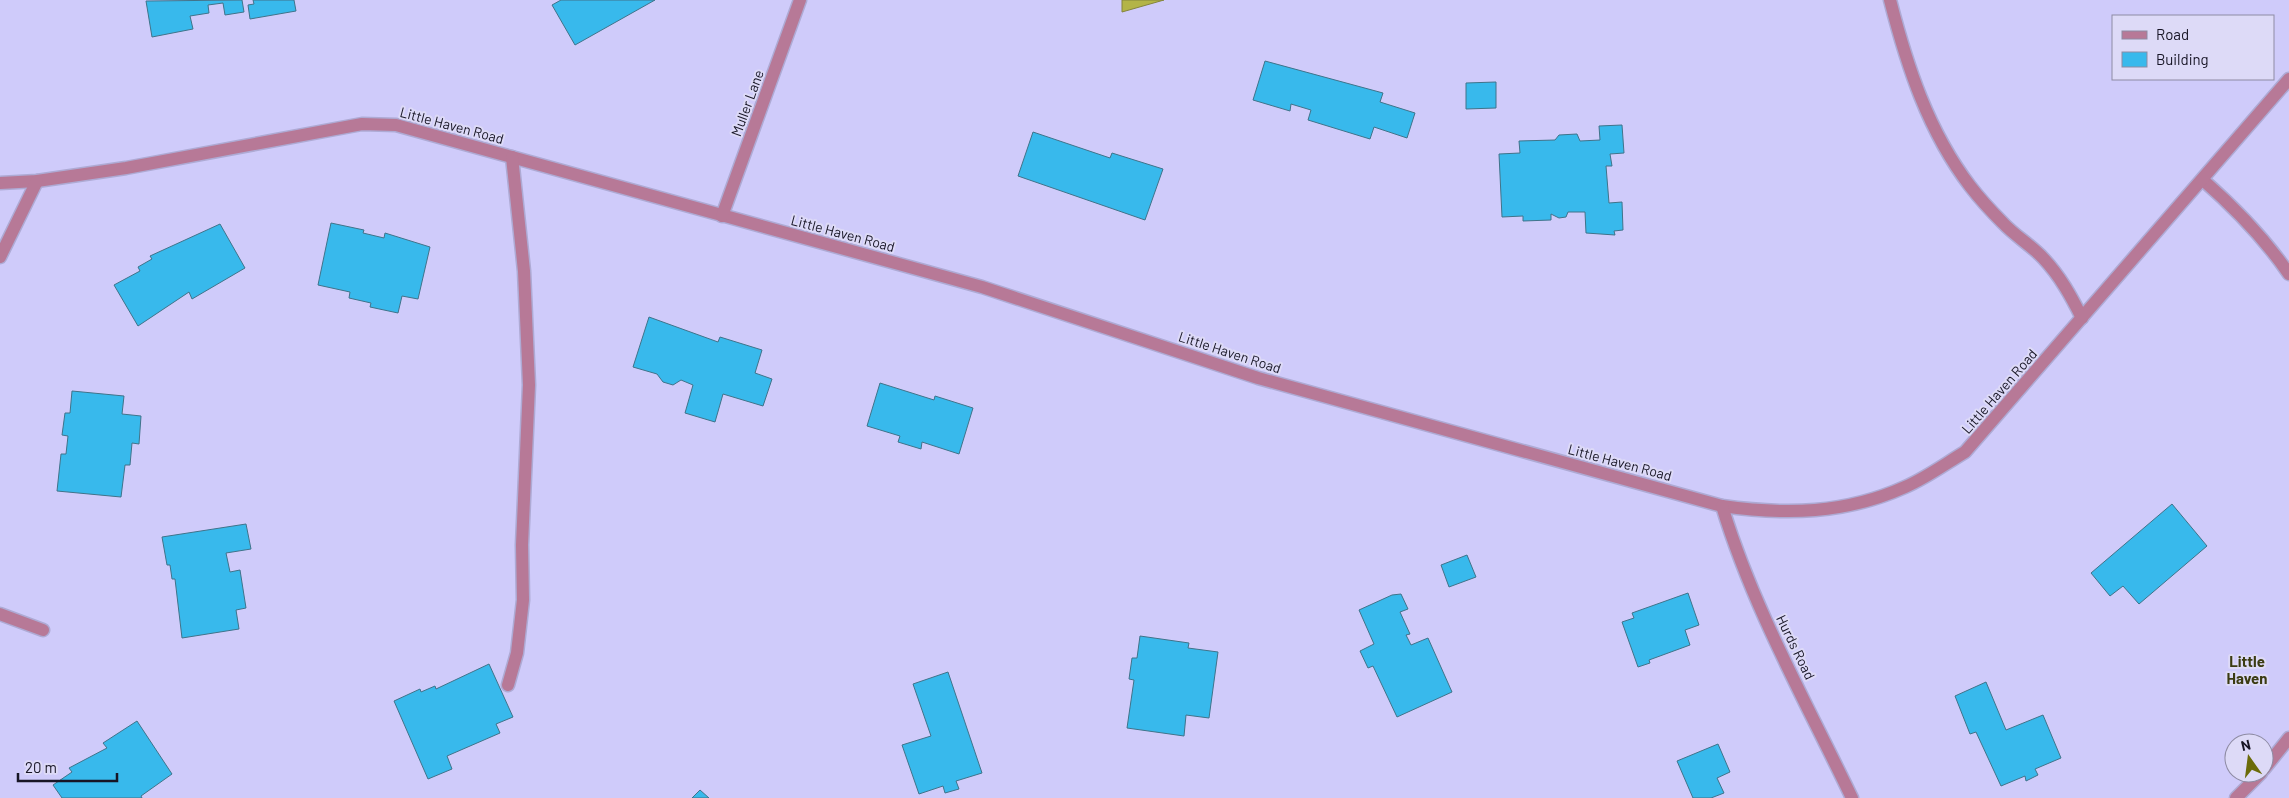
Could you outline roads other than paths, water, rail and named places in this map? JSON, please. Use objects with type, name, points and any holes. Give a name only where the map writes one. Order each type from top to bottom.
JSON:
[{"type":"street","name":"Muller Lane","points":[[722,216],[800,0]]},
{"type":"street","points":[[1890,0],[1902,47],[1930,122],[1942,146],[1971,187],[2003,223],[2043,258],[2068,289],[2082,318]]},
{"type":"street","name":"Little Haven Road","points":[[0,183],[37,181],[126,168],[362,124],[396,125],[982,287],[1258,378],[1722,506],[1763,512],[1812,511],[1860,503],[1906,487],[1965,452],[2289,79]]},
{"type":"street","points":[[508,685],[517,653],[523,600],[522,545],[528,385],[524,271],[512,156]]},
{"type":"street","points":[[2203,180],[2232,206],[2277,256],[2289,274]]},
{"type":"street","points":[[0,257],[37,181]]},
{"type":"street","name":"Hurds Road","points":[[1722,506],[1736,551],[1754,595],[1852,798]]},
{"type":"street","points":[[0,614],[43,630]]},
{"type":"street","points":[[2274,757],[2289,738]]},
{"type":"street","points":[[2236,798],[2251,783]]},
{"type":"district","name":"Little Haven","points":[[2247,670]]}]
